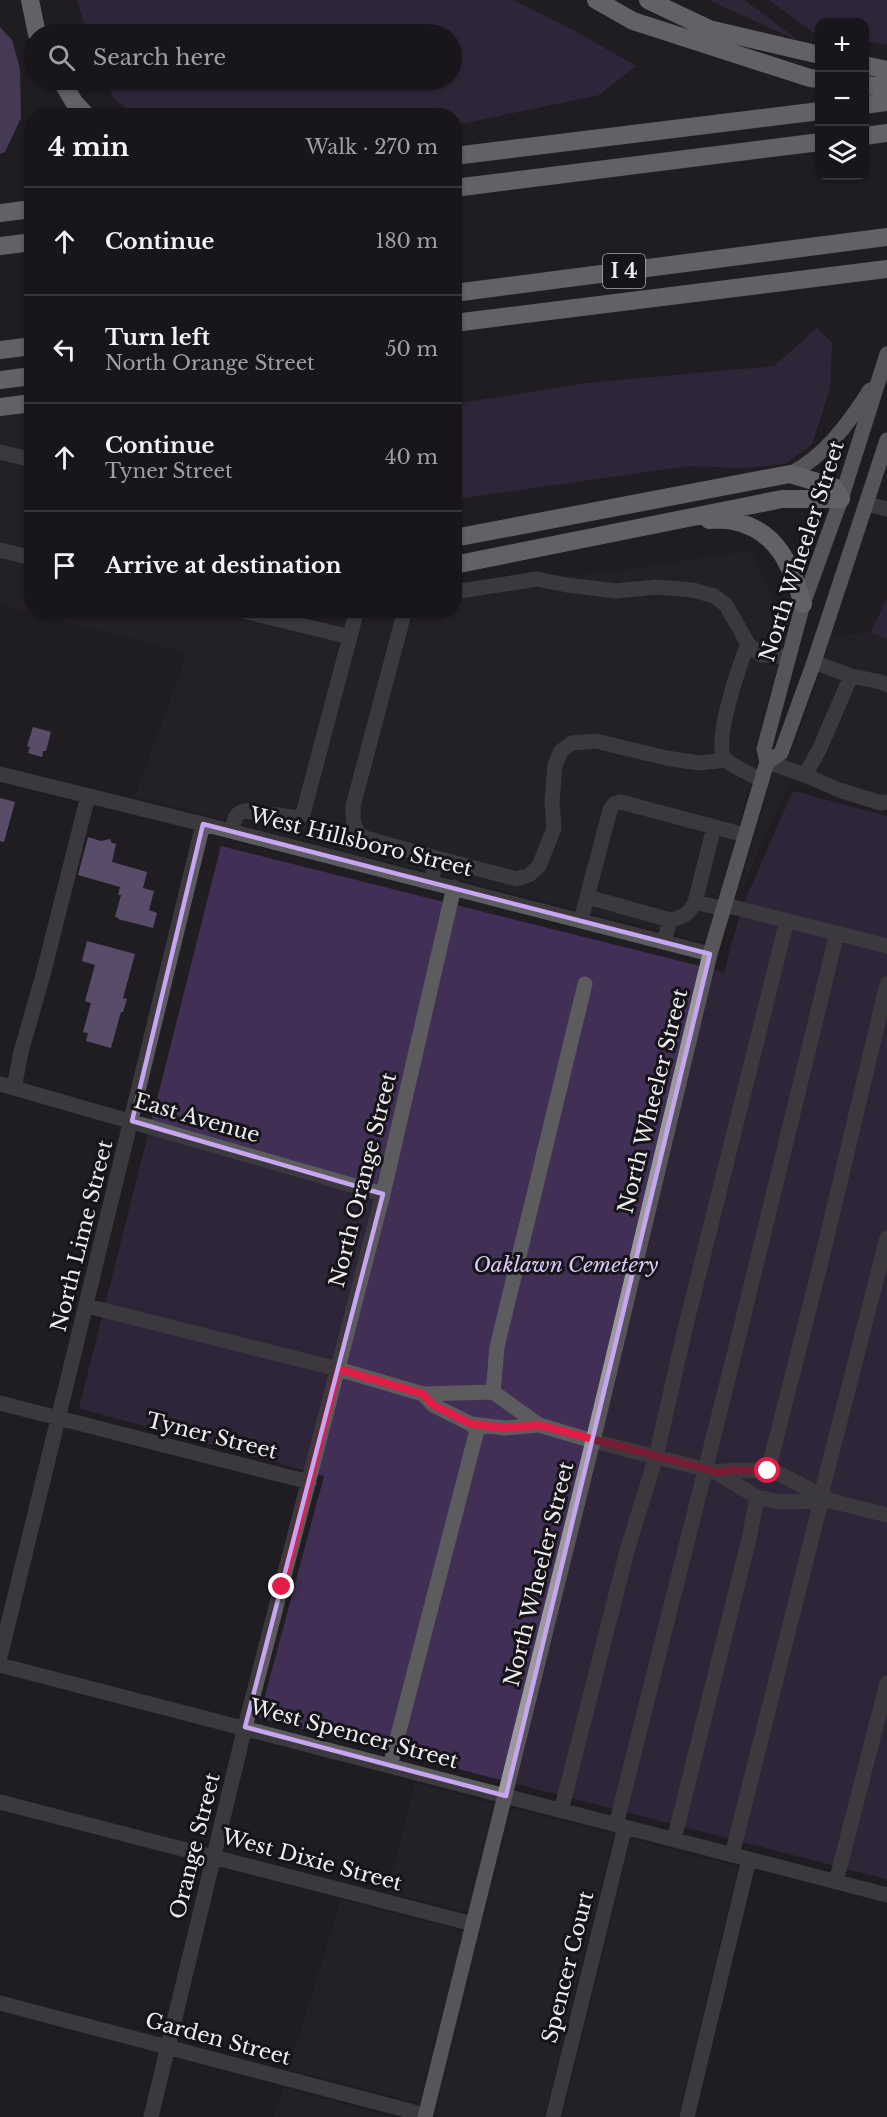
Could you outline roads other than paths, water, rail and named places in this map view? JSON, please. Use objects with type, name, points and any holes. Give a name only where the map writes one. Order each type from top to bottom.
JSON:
[{"type":"highway","points":[[30,0],[35,24]]},
{"type":"highway","points":[[596,0],[633,21],[815,79]]},
{"type":"highway","points":[[648,0],[709,29],[815,54]]},
{"type":"highway","points":[[869,66],[887,70]]},
{"type":"highway","points":[[869,85],[887,87]]},
{"type":"highway","points":[[67,90],[80,108]]},
{"type":"highway","points":[[869,104],[887,102]]},
{"type":"highway","points":[[462,155],[815,111]]},
{"type":"highway","points":[[869,135],[887,133]]},
{"type":"highway","points":[[462,187],[815,143]]},
{"type":"highway","points":[[0,213],[24,210]]},
{"type":"highway","name":"I 4","points":[[462,292],[887,237]]},
{"type":"highway","points":[[0,246],[24,243]]},
{"type":"highway","points":[[462,322],[887,269]]},
{"type":"highway","points":[[0,350],[24,347]]},
{"type":"highway","points":[[0,380],[24,377]]},
{"type":"highway","points":[[0,407],[24,404]]},
{"type":"highway","points":[[462,536],[790,474],[834,487],[841,499]]},
{"type":"highway","points":[[462,563],[678,518],[782,499],[841,499]]},
{"type":"highway","points":[[678,518],[733,521],[766,536],[780,549],[792,569],[803,604]]},
{"type":"main road","points":[[790,474],[812,462],[842,430],[857,411],[885,362]]},
{"type":"main road","name":"North Wheeler Street","points":[[425,2116],[506,1796],[710,954],[767,762],[764,749],[803,604],[841,499],[885,362]]},
{"type":"main road","name":"North Wheeler Street","points":[[767,762],[781,753],[814,662],[887,440]]},
{"type":"main road","points":[[841,499],[867,504]]},
{"type":"street","points":[[0,452],[24,458]]},
{"type":"street","points":[[867,504],[887,509]]},
{"type":"street","points":[[0,550],[24,556]]},
{"type":"street","points":[[462,591],[537,579],[616,591],[656,587],[693,590],[714,596],[726,605],[748,644],[760,655],[789,657]]},
{"type":"street","points":[[272,618],[350,637]]},
{"type":"street","points":[[232,831],[236,816],[240,812],[298,818],[303,814],[355,618]]},
{"type":"street","points":[[403,618],[353,806],[353,825],[365,838],[517,879],[529,875],[539,866],[554,828],[552,801],[555,765],[561,751],[572,743],[596,741],[666,758],[699,763],[726,760]]},
{"type":"street","points":[[748,644],[739,667],[723,727],[720,748],[726,760],[760,784]]},
{"type":"street","points":[[814,662],[851,676],[887,685]]},
{"type":"street","points":[[805,775],[820,748],[851,676]]},
{"type":"street","points":[[767,762],[839,790],[884,803]]},
{"type":"street","name":"West Hillsboro Street","points":[[0,774],[454,887],[710,954]]},
{"type":"street","points":[[7,1086],[21,1052],[43,975],[88,796]]},
{"type":"street","points":[[581,920],[610,810],[614,804],[621,802],[745,835]]},
{"type":"street","name":"North Lime Street","points":[[0,1657],[203,824]]},
{"type":"street","points":[[588,897],[670,920],[684,917],[695,902],[714,827]]},
{"type":"street","points":[[430,881],[436,858]]},
{"type":"street","name":"North Orange Street","points":[[309,1482],[383,1194],[454,887]]},
{"type":"street","points":[[695,902],[787,920],[887,946]]},
{"type":"street","points":[[664,942],[670,920]]},
{"type":"street","points":[[561,1811],[628,1547],[656,1457],[688,1318],[787,920]]},
{"type":"street","name":"Spencer Court","points":[[553,2117],[620,1826],[710,1471],[737,1344],[837,933]]},
{"type":"street","points":[[493,1392],[497,1347],[585,984]]},
{"type":"street","points":[[768,1471],[822,1258],[887,984]]},
{"type":"street","name":"East Avenue","points":[[7,1086],[132,1120],[383,1194]]},
{"type":"street","points":[[732,1855],[824,1499],[887,1238]]},
{"type":"street","points":[[87,1306],[338,1369],[423,1394],[493,1392],[539,1425],[710,1471],[757,1497],[782,1502],[824,1499]]},
{"type":"street","points":[[390,1766],[477,1430],[471,1424],[433,1405],[423,1394]]},
{"type":"street","name":"Tyner Street","points":[[0,1403],[309,1482]]},
{"type":"street","points":[[471,1424],[505,1428],[539,1425]]},
{"type":"street","points":[[710,1471],[768,1471],[782,1475],[824,1499],[887,1515]]},
{"type":"street","name":"Orange Street","points":[[151,2117],[245,1727],[309,1482]]},
{"type":"street","points":[[674,1840],[757,1497]]},
{"type":"street","name":"West Spencer Street","points":[[0,1665],[887,1895]]},
{"type":"street","points":[[836,1882],[887,1683]]},
{"type":"street","name":"West Dixie Street","points":[[0,1802],[473,1924]]},
{"type":"street","points":[[687,2117],[749,1859]]},
{"type":"street","name":"Garden Street","points":[[0,2003],[425,2116]]},
{"type":"street","points":[[367,2117],[371,2101]]},
{"type":"park label","name":"Oaklawn Cemetery","points":[[566,1265]]}]
